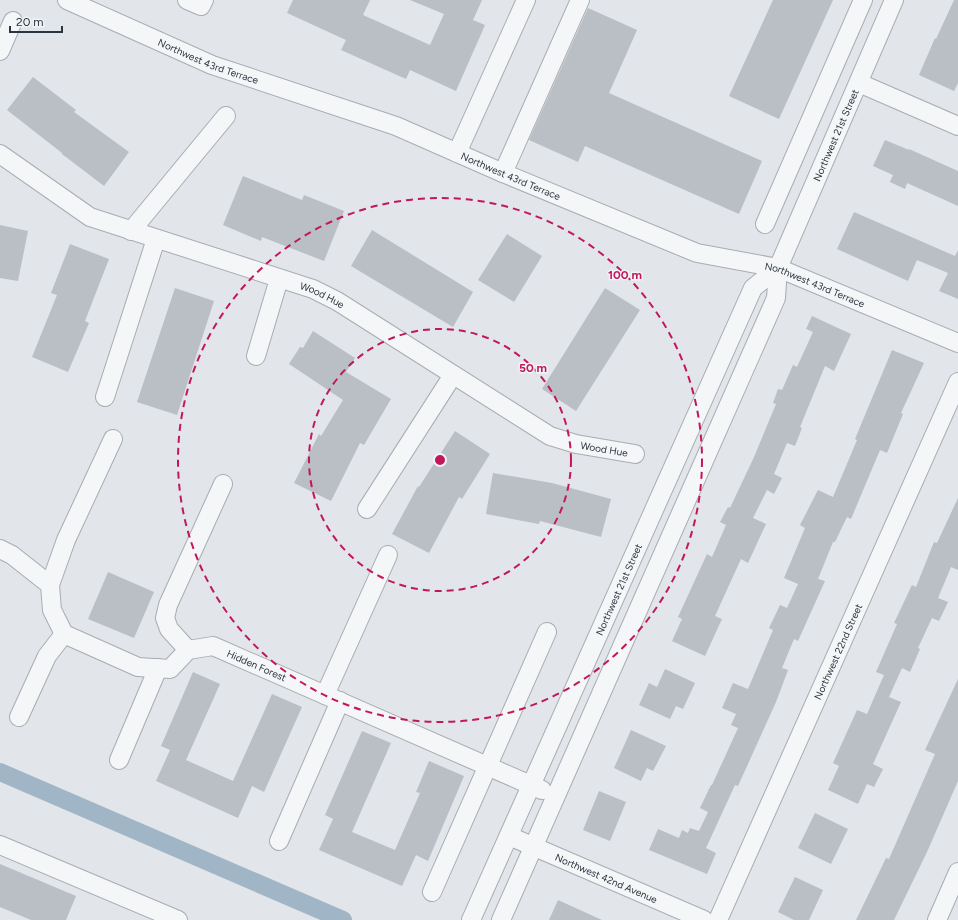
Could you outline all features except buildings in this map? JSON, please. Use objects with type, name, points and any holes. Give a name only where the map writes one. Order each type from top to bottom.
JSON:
[{"type":"street","name":"Northwest 43rd Terrace","points":[[67,0],[212,65],[396,126],[503,173],[697,253],[778,268],[958,343]]},
{"type":"street","points":[[187,0],[201,6],[204,0]]},
{"type":"street","points":[[457,153],[526,0]]},
{"type":"street","points":[[503,173],[580,0]]},
{"type":"street","points":[[764,224],[863,0]]},
{"type":"street","name":"Northwest 21st Street","points":[[501,920],[776,298],[778,268],[859,83],[892,1]]},
{"type":"street","points":[[0,51],[13,21]]},
{"type":"street","points":[[859,83],[958,126]]},
{"type":"street","points":[[131,231],[226,116]]},
{"type":"street","name":"Wood Hue","points":[[0,154],[90,217],[313,290],[337,301],[550,436],[576,444],[635,454]]},
{"type":"street","points":[[105,397],[156,239]]},
{"type":"street","name":"Northwest 21st Street","points":[[471,920],[753,288],[778,268]]},
{"type":"street","points":[[256,356],[280,279]]},
{"type":"street","points":[[367,509],[453,375]]},
{"type":"street","name":"Northwest 22nd Street","points":[[718,920],[958,382]]},
{"type":"street","points":[[113,439],[66,540],[50,585],[52,610],[64,634],[138,667],[170,669],[188,650],[170,629],[165,618],[168,605],[223,484]]},
{"type":"street","points":[[0,549],[12,555],[50,585]]},
{"type":"street","points":[[279,841],[388,555]]},
{"type":"street","points":[[432,892],[547,632]]},
{"type":"street","points":[[19,717],[47,656],[64,634]]},
{"type":"street","name":"Hidden Forest","points":[[188,650],[213,646],[556,796]]},
{"type":"street","points":[[119,760],[158,668]]},
{"type":"street","name":"Northwest 42nd Avenue","points":[[509,836],[704,920]]},
{"type":"street","points":[[0,845],[178,920]]},
{"type":"street","points":[[937,920],[958,872]]},
{"type":"waterway","points":[[0,772],[343,920]]}]
